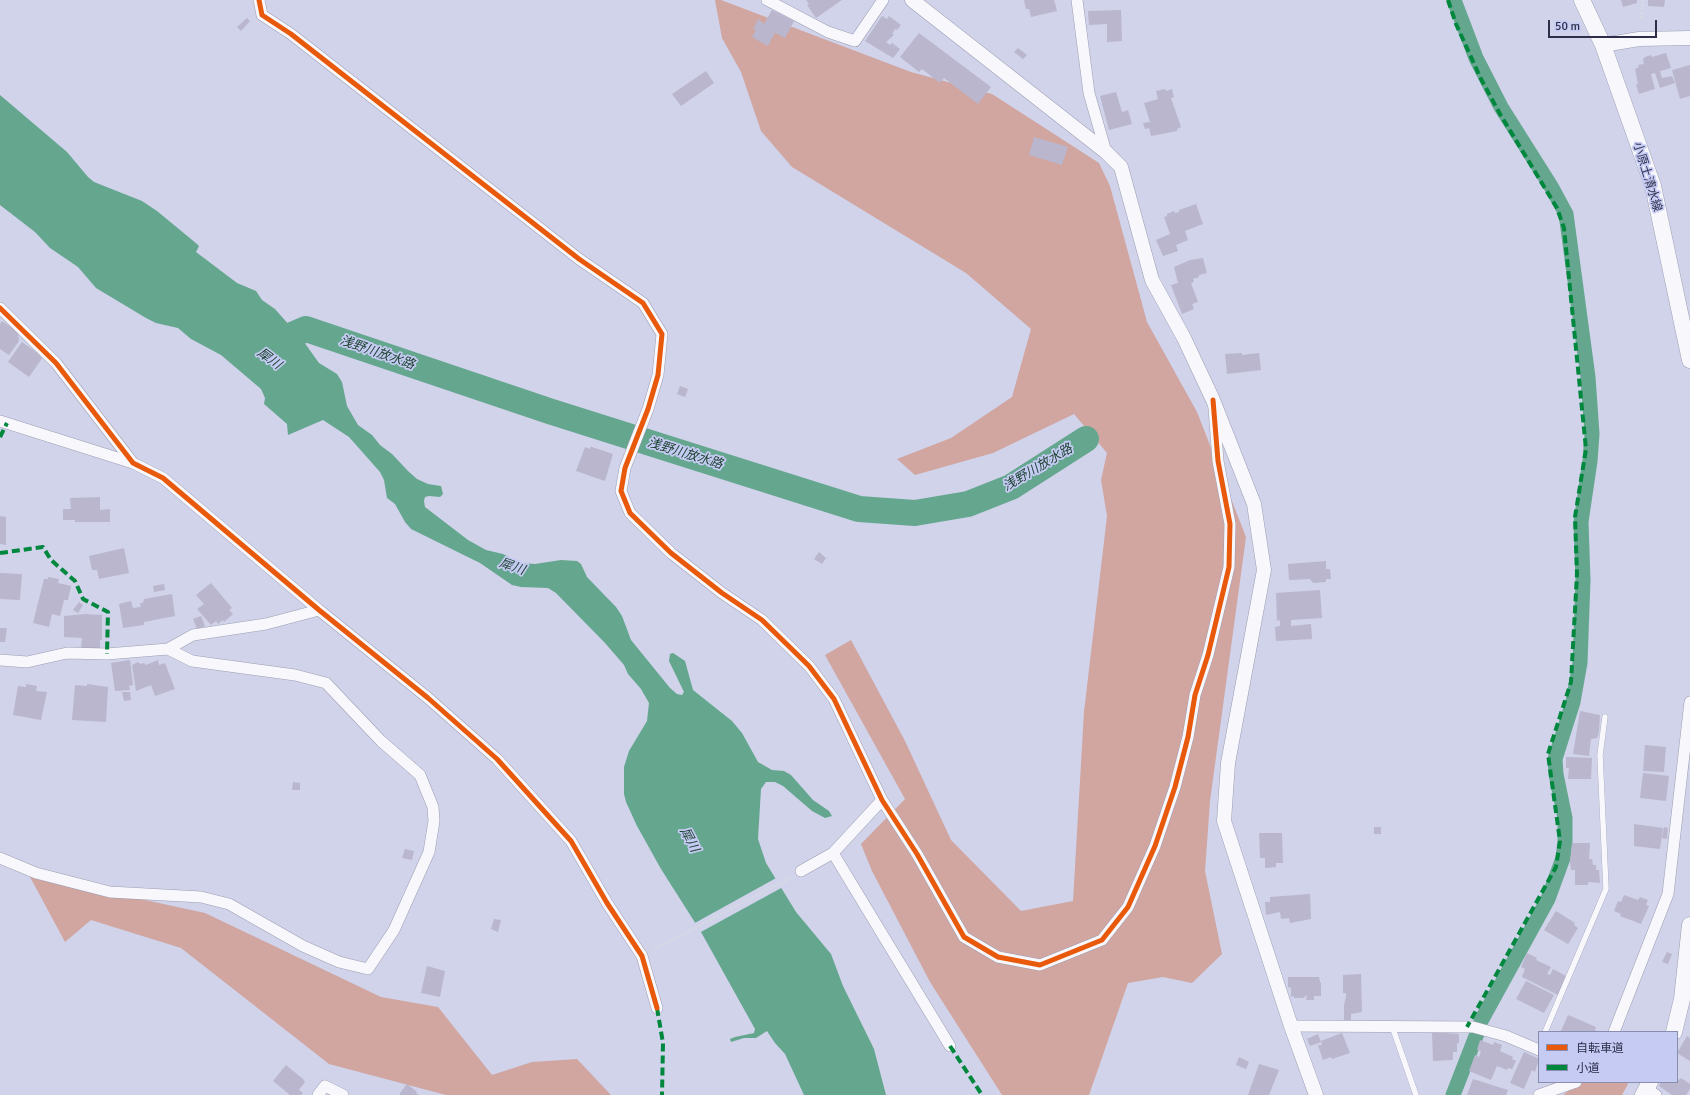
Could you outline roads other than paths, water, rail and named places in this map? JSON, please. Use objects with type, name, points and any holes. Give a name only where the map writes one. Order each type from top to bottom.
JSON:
[{"type":"main road","name":"小原土清水線","points":[[1582,0],[1603,45],[1653,186],[1690,360]]},
{"type":"main road","points":[[1674,1031],[1682,999],[1690,925]]},
{"type":"street","points":[[259,0],[262,15],[291,34],[579,259],[643,303],[662,334],[658,375],[648,409],[625,468],[621,491],[630,512],[671,553],[722,593],[762,620],[809,666],[834,699],[882,800],[917,854],[964,937],[998,957],[1040,965],[1102,940],[1128,907],[1158,839],[1175,787],[1188,738],[1195,695],[1208,655],[1229,567],[1230,524],[1218,461],[1213,400]]},
{"type":"street","points":[[767,0],[828,32],[855,41],[884,0]]},
{"type":"street","points":[[912,0],[1106,152],[1121,167],[1152,280],[1184,338],[1213,400],[1254,504],[1264,570],[1228,763],[1224,821],[1291,1026],[1316,1095]]},
{"type":"street","points":[[1077,0],[1089,93],[1106,152]]},
{"type":"street","points":[[1603,45],[1639,39],[1690,38]]},
{"type":"street","points":[[0,308],[56,363],[133,464]]},
{"type":"street","points":[[0,421],[133,464],[163,478],[319,610],[428,698],[497,759],[571,840],[608,903],[642,956],[657,1008]]},
{"type":"street","points":[[0,660],[27,662],[67,653],[107,654],[168,649],[193,635],[266,624],[319,610]]},
{"type":"street","points":[[0,858],[36,873],[110,892],[201,897],[229,904],[303,946],[339,962],[368,969],[394,930],[430,852],[434,821],[432,807],[420,775],[381,741],[326,683],[295,675],[192,662],[168,649]]},
{"type":"street","points":[[1614,1031],[1668,894],[1690,702]]},
{"type":"street","points":[[801,872],[833,853],[882,800]]},
{"type":"street","points":[[833,853],[950,1046]]},
{"type":"street","points":[[1291,1026],[1473,1027],[1506,1036],[1538,1049]]},
{"type":"street","points":[[1539,1095],[1573,1083]]},
{"type":"street","points":[[318,1095],[325,1086],[343,1095]]},
{"type":"lane","points":[[1545,1031],[1606,889],[1600,755],[1605,718]]},
{"type":"lane","points":[[1391,1026],[1416,1095]]},
{"type":"water","name":"犀川","points":[[0,95],[67,152],[94,182],[142,201],[157,211],[199,246],[196,252],[237,283],[256,291],[262,300],[275,309],[304,342],[319,363],[337,374],[342,382],[347,406],[358,425],[372,435],[380,445],[392,454],[417,479],[428,484],[441,486],[443,494],[440,497],[425,497],[425,507],[468,540],[486,550],[503,554],[520,563],[535,564],[561,560],[577,561],[581,564],[587,577],[616,607],[622,616],[631,640],[670,688],[677,694],[682,695],[684,692],[669,661],[670,654],[673,653],[685,661],[693,690],[732,721],[742,733],[758,762],[772,770],[784,771],[791,775],[813,800],[829,811],[832,816],[825,818],[812,811],[783,786],[775,782],[766,782],[761,789],[758,839],[766,863],[796,912],[831,954],[843,986],[874,1049],[886,1095],[804,1095],[785,1054],[767,1031],[756,1038],[744,1038],[731,1042],[730,1039],[754,1033],[755,1029],[701,932],[661,869],[637,826],[626,802],[624,794],[624,767],[629,751],[647,721],[649,703],[641,689],[628,674],[624,665],[605,643],[556,593],[548,588],[521,587],[512,585],[480,563],[411,529],[405,522],[395,504],[387,498],[384,480],[380,472],[349,437],[323,420],[288,435],[287,424],[264,404],[265,398],[261,389],[221,355],[191,339],[178,328],[156,323],[96,288],[78,267],[50,248],[35,232],[0,205]]},
{"type":"waterway","points":[[1454,0],[1476,58],[1501,107],[1552,188],[1566,214],[1588,377],[1592,434],[1590,461],[1581,522],[1583,580],[1580,663],[1573,702],[1555,759],[1556,774],[1565,818],[1563,858],[1548,899],[1481,1021]]},
{"type":"waterway","name":"浅野川放水路","points":[[264,347],[306,329],[549,411],[859,509],[915,513],[968,504],[1011,487],[1086,439]]},
{"type":"waterway","points":[[1453,1095],[1478,1031]]}]
